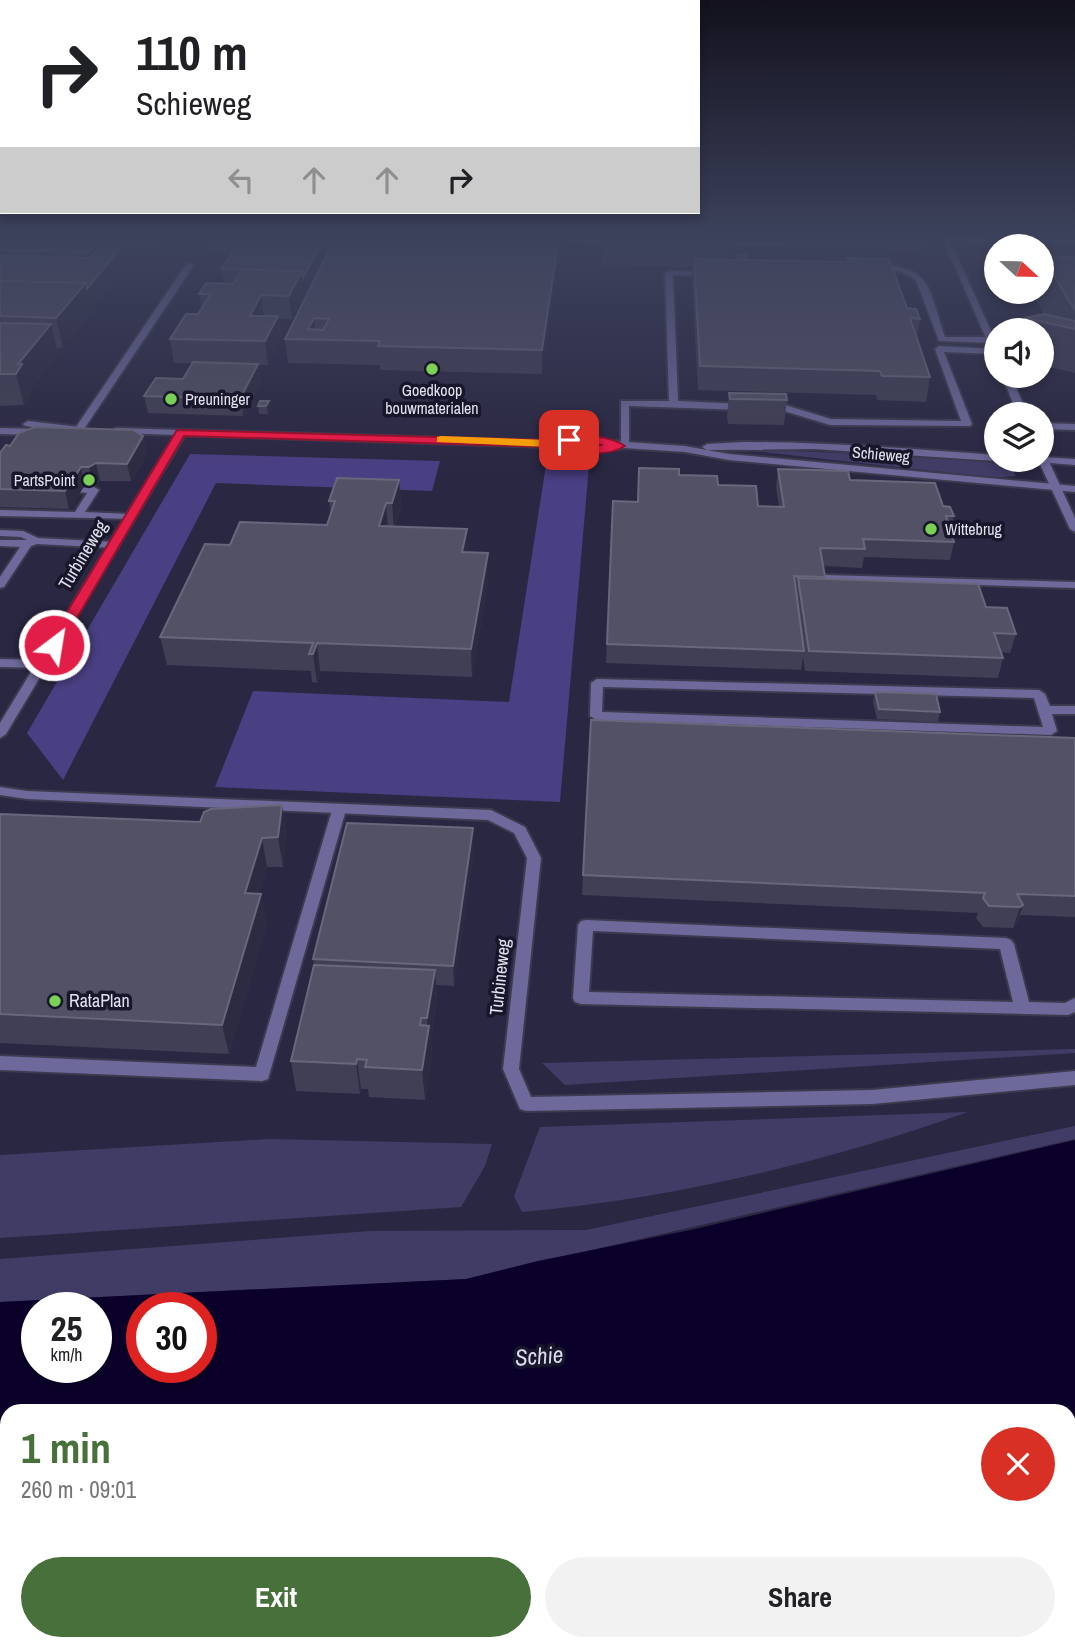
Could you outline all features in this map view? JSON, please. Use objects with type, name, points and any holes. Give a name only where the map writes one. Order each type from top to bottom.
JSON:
[{"type":"street","points":[[79,430],[158,313]]},
{"type":"street","points":[[671,313],[674,404]]},
{"type":"street","points":[[622,446],[624,403],[785,408],[830,422],[967,424],[930,313]]},
{"type":"street","points":[[940,344],[984,340]]},
{"type":"street","points":[[940,344],[984,350]]},
{"type":"street","points":[[0,425],[40,424],[79,430]]},
{"type":"street","points":[[1054,426],[1075,427]]},
{"type":"street","points":[[0,431],[92,430]]},
{"type":"street","name":"Schieweg","points":[[104,430],[549,443],[569,448],[597,449],[622,446],[685,449],[733,445],[984,457]]},
{"type":"street","name":"Turbineweg","points":[[0,734],[181,433]]},
{"type":"street","name":"Schieweg","points":[[685,449],[729,457],[1075,489]]},
{"type":"street","points":[[1054,460],[1075,462]]},
{"type":"street","points":[[1048,472],[1075,529]]},
{"type":"street","points":[[0,513],[81,502],[130,517]]},
{"type":"street","points":[[0,533],[23,534],[31,543]]},
{"type":"street","points":[[1,581],[31,543]]},
{"type":"street","points":[[0,544],[114,544]]},
{"type":"street","points":[[825,578],[1075,585]]},
{"type":"street","points":[[0,663],[42,664]]},
{"type":"street","points":[[597,683],[1039,694],[1045,709],[1051,731],[596,716],[597,683]]},
{"type":"street","points":[[1045,709],[1075,710]]},
{"type":"street","name":"Turbineweg","points":[[0,791],[27,795],[491,815],[520,830],[534,858],[511,1069],[526,1104],[872,1097],[1075,1078]]},
{"type":"street","points":[[0,1063],[262,1074],[339,810]]},
{"type":"street","points":[[1023,1008],[1006,944],[586,925],[581,998],[1023,1008],[1068,1009],[1075,1004]]},
{"type":"shaded area","points":[[0,313],[1075,313],[1075,1404],[0,1404]]},
{"type":"shaded area","points":[[727,448],[974,459],[984,460],[984,472],[1014,472],[1016,476],[996,478]]},
{"type":"shaded area","points":[[190,454],[440,461],[432,491],[216,483],[63,780],[27,733]]},
{"type":"shaded area","points":[[546,465],[589,466],[560,802],[215,787],[253,691],[509,702]]},
{"type":"shaded area","points":[[1075,1049],[1075,1053],[565,1085],[542,1063]]},
{"type":"shaded area","points":[[968,1112],[859,1147],[692,1188],[522,1212],[514,1196],[540,1127]]},
{"type":"shaded area","points":[[1075,1126],[1075,1139],[466,1279],[203,1292],[126,1292],[126,1296],[112,1296],[112,1292],[21,1292],[21,1301],[0,1302],[0,1259],[370,1231],[586,1230]]},
{"type":"shaded area","points":[[270,1139],[492,1144],[485,1166],[461,1207],[0,1238],[0,1155]]},
{"type":"water","name":"Schie","points":[[1075,1140],[1075,1404],[0,1404],[0,1302],[21,1301],[21,1383],[112,1383],[112,1296],[126,1296],[126,1383],[217,1383],[217,1292],[203,1292],[466,1279],[538,1261],[695,1229]]},
{"type":"building","points":[[0,313],[60,313],[56,318],[0,316]]},
{"type":"building","points":[[252,313],[250,316],[278,316],[265,341],[170,339],[186,314]]},
{"type":"building","points":[[298,313],[548,313],[542,350],[378,346],[380,341],[285,339]],"holes":[[[314,318],[329,319],[323,330],[308,329]]]},
{"type":"building","points":[[697,313],[918,313],[920,319],[910,318],[930,377],[882,376],[880,371],[700,366]]},
{"type":"building","points":[[1044,314],[1075,321],[1075,329],[1054,324],[1054,318],[1025,318]]},
{"type":"building","points":[[0,323],[51,324],[18,364],[22,364],[16,374],[0,374]]},
{"type":"building","points":[[193,362],[258,364],[240,399],[144,396],[156,378],[183,379]]},
{"type":"building","points":[[729,393],[786,394],[787,400],[730,399]]},
{"type":"building","points":[[260,401],[269,401],[266,406],[258,406]]},
{"type":"building","points":[[35,427],[133,430],[143,436],[127,464],[96,463],[81,467],[65,491],[0,489],[0,453],[6,445],[10,446],[19,433]]},
{"type":"building","points":[[639,468],[679,469],[679,475],[717,476],[718,485],[756,486],[758,506],[784,507],[778,469],[848,471],[850,480],[935,483],[943,506],[950,507],[954,516],[946,516],[954,542],[863,539],[865,549],[820,548],[825,577],[794,576],[804,651],[607,644],[613,501],[638,502]]},
{"type":"building","points":[[337,478],[399,480],[392,503],[386,503],[379,526],[467,529],[462,552],[488,553],[471,649],[317,643],[313,654],[309,654],[313,643],[160,637],[205,544],[230,545],[240,522],[327,525],[335,501],[329,501]]},
{"type":"building","points":[[798,578],[978,584],[986,607],[1007,608],[1016,634],[994,633],[1003,658],[809,651]]},
{"type":"building","points":[[875,692],[936,694],[940,712],[879,709]]},
{"type":"building","points":[[591,720],[1075,738],[1075,896],[1017,894],[1023,905],[1020,907],[989,906],[983,898],[985,893],[583,875]]},
{"type":"building","points":[[282,805],[278,837],[262,838],[245,893],[261,894],[222,1025],[0,1014],[0,814],[200,822],[204,812],[211,809]]},
{"type":"building","points":[[347,823],[473,828],[453,966],[313,959]]},
{"type":"building","points":[[314,965],[435,970],[427,1018],[421,1018],[420,1025],[429,1026],[422,1070],[365,1067],[367,1060],[357,1059],[356,1064],[291,1061]]},
{"type":"slow traffic","points":[[441,440],[549,443],[588,449]]},
{"type":"place","name":"Goedkoop bouwmaterialen","points":[[432,369]]},
{"type":"place","name":"Preuninger","points":[[171,399]]},
{"type":"place","name":"PartsPoint","points":[[89,480]]},
{"type":"place","name":"Wittebrug","points":[[931,529]]},
{"type":"place","name":"RataPlan","points":[[55,1001]]},
{"type":"route","points":[[54,645],[181,433],[549,443],[569,448],[597,449],[620,446],[599,441],[569,440]]}]
